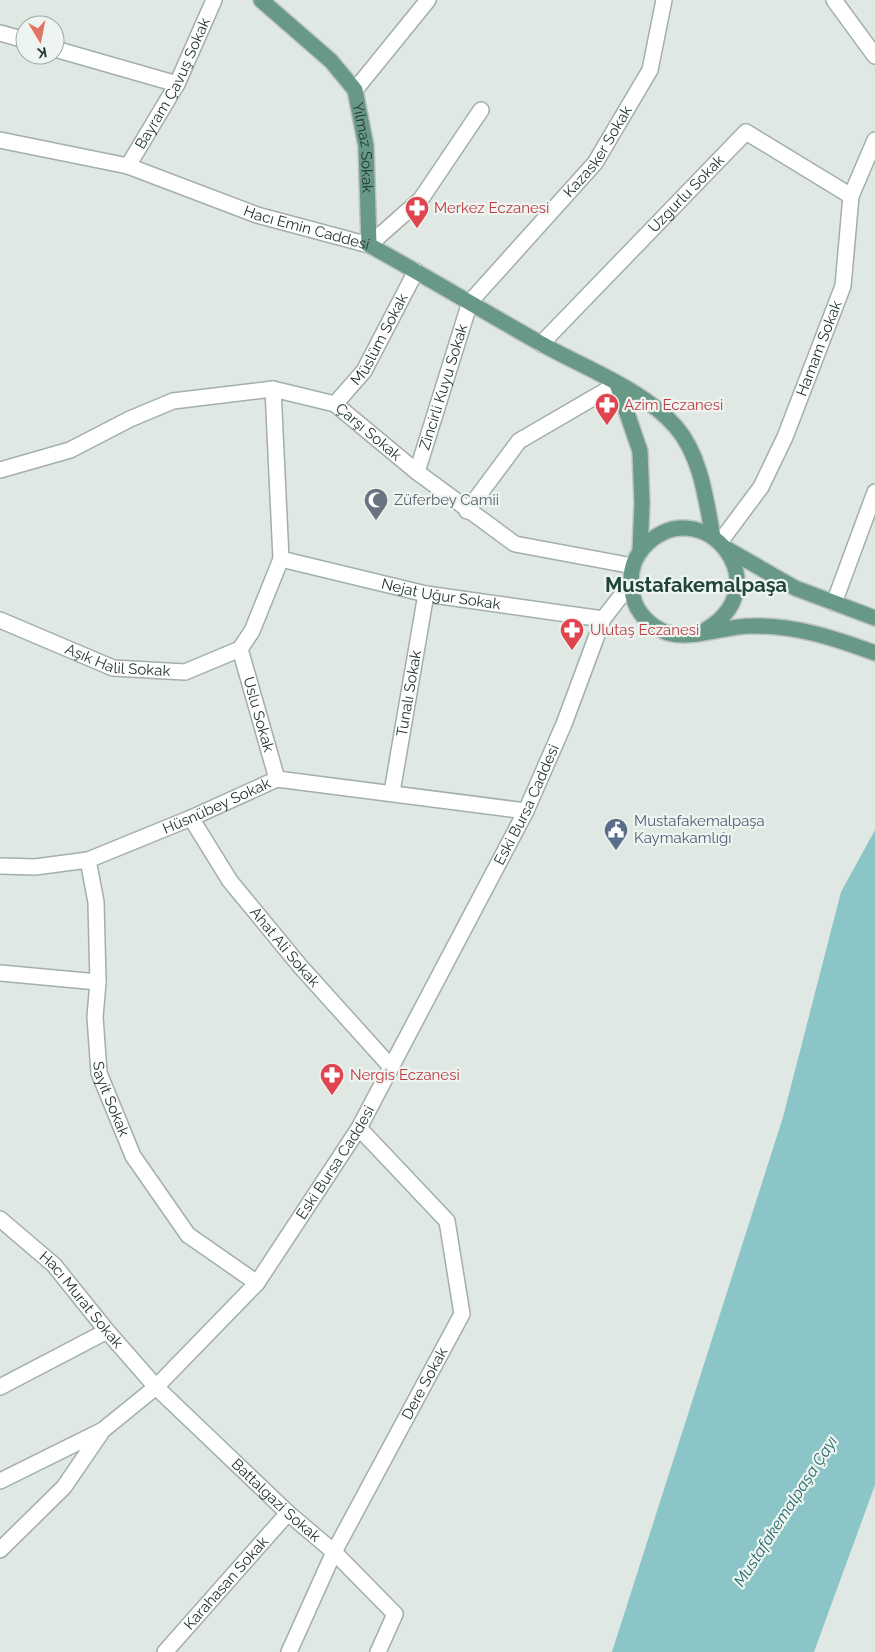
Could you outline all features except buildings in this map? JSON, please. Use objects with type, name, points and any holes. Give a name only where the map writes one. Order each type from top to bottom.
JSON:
[{"type":"main road","name":"Yılmaz Sokak","points":[[261,0],[331,61],[355,90],[366,146],[369,245]]},
{"type":"main road","name":"Hacı Emin Caddesi","points":[[369,245],[541,344],[654,405],[676,427],[692,450],[720,542]]},
{"type":"main road","points":[[617,384],[640,451],[642,503],[640,552]]},
{"type":"main road","points":[[875,618],[795,588],[698,530],[682,528],[666,532],[651,540],[640,552],[633,566],[630,583],[633,599],[641,614],[653,625],[676,634],[700,633],[750,626],[795,628],[824,634],[875,653]]},
{"type":"main road","points":[[700,633],[716,625],[728,612],[735,597],[738,580],[734,563],[720,542]]},
{"type":"street","name":"Bayram Çavuş Sokak","points":[[128,166],[177,84],[214,0]]},
{"type":"street","points":[[355,90],[428,0]]},
{"type":"street","name":"Kazasker Sokak","points":[[470,302],[595,163],[650,70],[664,0]]},
{"type":"street","points":[[834,0],[875,56]]},
{"type":"street","points":[[0,33],[15,37]]},
{"type":"street","points":[[65,52],[177,84]]},
{"type":"street","points":[[369,245],[421,199],[481,110]]},
{"type":"street","name":"Uzgurlu Sokak","points":[[541,344],[746,132],[851,196]]},
{"type":"street","name":"Hacı Emin Caddesi","points":[[0,140],[128,166],[257,215],[369,245]]},
{"type":"street","name":"Hamam Sokak","points":[[720,542],[761,487],[785,437],[844,286],[851,196],[875,140]]},
{"type":"street","name":"Müslüm Sokak","points":[[335,404],[364,372],[416,271]]},
{"type":"street","name":"Zincirli Kuyu Sokak","points":[[417,472],[470,302]]},
{"type":"street","points":[[467,511],[519,441],[617,384]]},
{"type":"street","points":[[240,649],[252,631],[281,559],[273,389]]},
{"type":"street","name":"Çarşı Sokak","points":[[0,470],[70,450],[130,419],[173,401],[273,389],[335,404],[467,511],[515,544],[633,566]]},
{"type":"street","points":[[834,603],[875,492]]},
{"type":"street","name":"Nejat Uğur Sokak","points":[[281,559],[426,594],[603,619]]},
{"type":"street","name":"Eski Bursa Caddesi","points":[[0,1481],[103,1430],[156,1387],[257,1283],[359,1128],[526,811],[564,724],[603,619],[630,583]]},
{"type":"street","name":"Tunalı Sokak","points":[[392,792],[426,594]]},
{"type":"street","name":"Aşık Halil Sokak","points":[[0,620],[112,668],[185,672],[240,649]]},
{"type":"street","name":"Uslu Sokak","points":[[240,649],[277,779]]},
{"type":"street","name":"Hüsnübey Sokak","points":[[0,866],[35,867],[88,860],[191,818],[277,779],[392,792],[526,811]]},
{"type":"street","name":"Ahat Ali Sokak","points":[[191,818],[230,882],[300,966],[391,1067]]},
{"type":"street","name":"Sayit Sokak","points":[[88,860],[96,902],[98,982],[95,1017],[98,1073],[133,1156],[188,1235],[257,1283]]},
{"type":"street","points":[[0,973],[98,982]]},
{"type":"street","name":"Dere Sokak","points":[[289,1652],[334,1552],[462,1314],[447,1222],[359,1128]]},
{"type":"street","name":"Hacı Murat Sokak","points":[[0,1219],[54,1265],[107,1331],[156,1387]]},
{"type":"street","points":[[0,1387],[107,1331]]},
{"type":"street","name":"Battalgazi Sokak","points":[[156,1387],[288,1513],[334,1552],[395,1614],[378,1652]]},
{"type":"street","points":[[0,1550],[64,1487],[103,1430]]},
{"type":"street","name":"Karahasan Sokak","points":[[165,1652],[288,1513]]},
{"type":"water","name":"Mustafakemalpaşa Çayı","points":[[875,830],[875,1485],[814,1652],[612,1652],[783,1117],[841,892]]},
{"type":"place","name":"Merkez Eczanesi","points":[[417,229]]},
{"type":"place","name":"Azim Eczanesi","points":[[607,426]]},
{"type":"place","name":"Züferbey Camii","points":[[376,521]]},
{"type":"place","name":"Ulutaş Eczanesi","points":[[572,651]]},
{"type":"place","name":"Mustafakemalpaşa Kaymakamlığı","points":[[616,851]]},
{"type":"place","name":"Nergis Eczanesi","points":[[332,1096]]},
{"type":"district","name":"Mustafakemalpaşa","points":[[696,585]]}]
